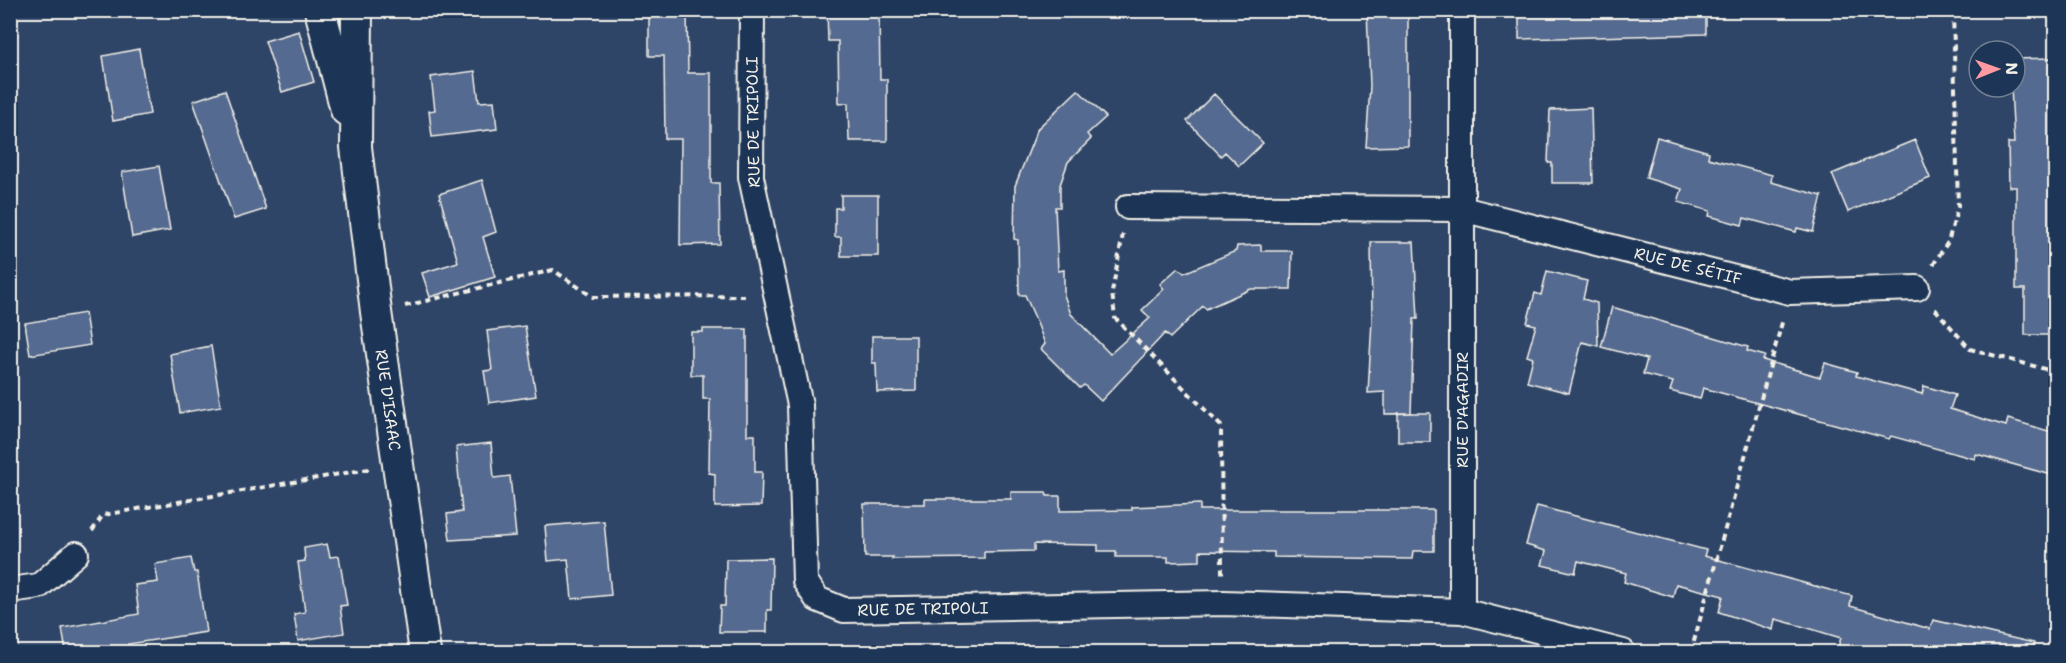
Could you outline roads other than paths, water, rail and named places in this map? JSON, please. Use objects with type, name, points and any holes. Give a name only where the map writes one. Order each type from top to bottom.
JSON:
[{"type":"street","name":"RUE D'ISAAC","points":[[320,10],[356,147]]},
{"type":"street","name":"RUE D'ISAAC","points":[[357,10],[356,147],[376,312],[425,652]]},
{"type":"street","name":"RUE DE TRIPOLI","points":[[752,10],[751,177],[800,405],[805,581],[817,599],[844,610],[1223,603],[1462,611],[1623,652]]},
{"type":"street","name":"RUE D'AGADIR","points":[[1462,10],[1462,611]]},
{"type":"street","points":[[1128,207],[1462,210]]},
{"type":"street","name":"RUE DE SÉTIF","points":[[1462,210],[1790,292],[1917,288]]},
{"type":"street","points":[[10,590],[39,586],[76,554]]}]
